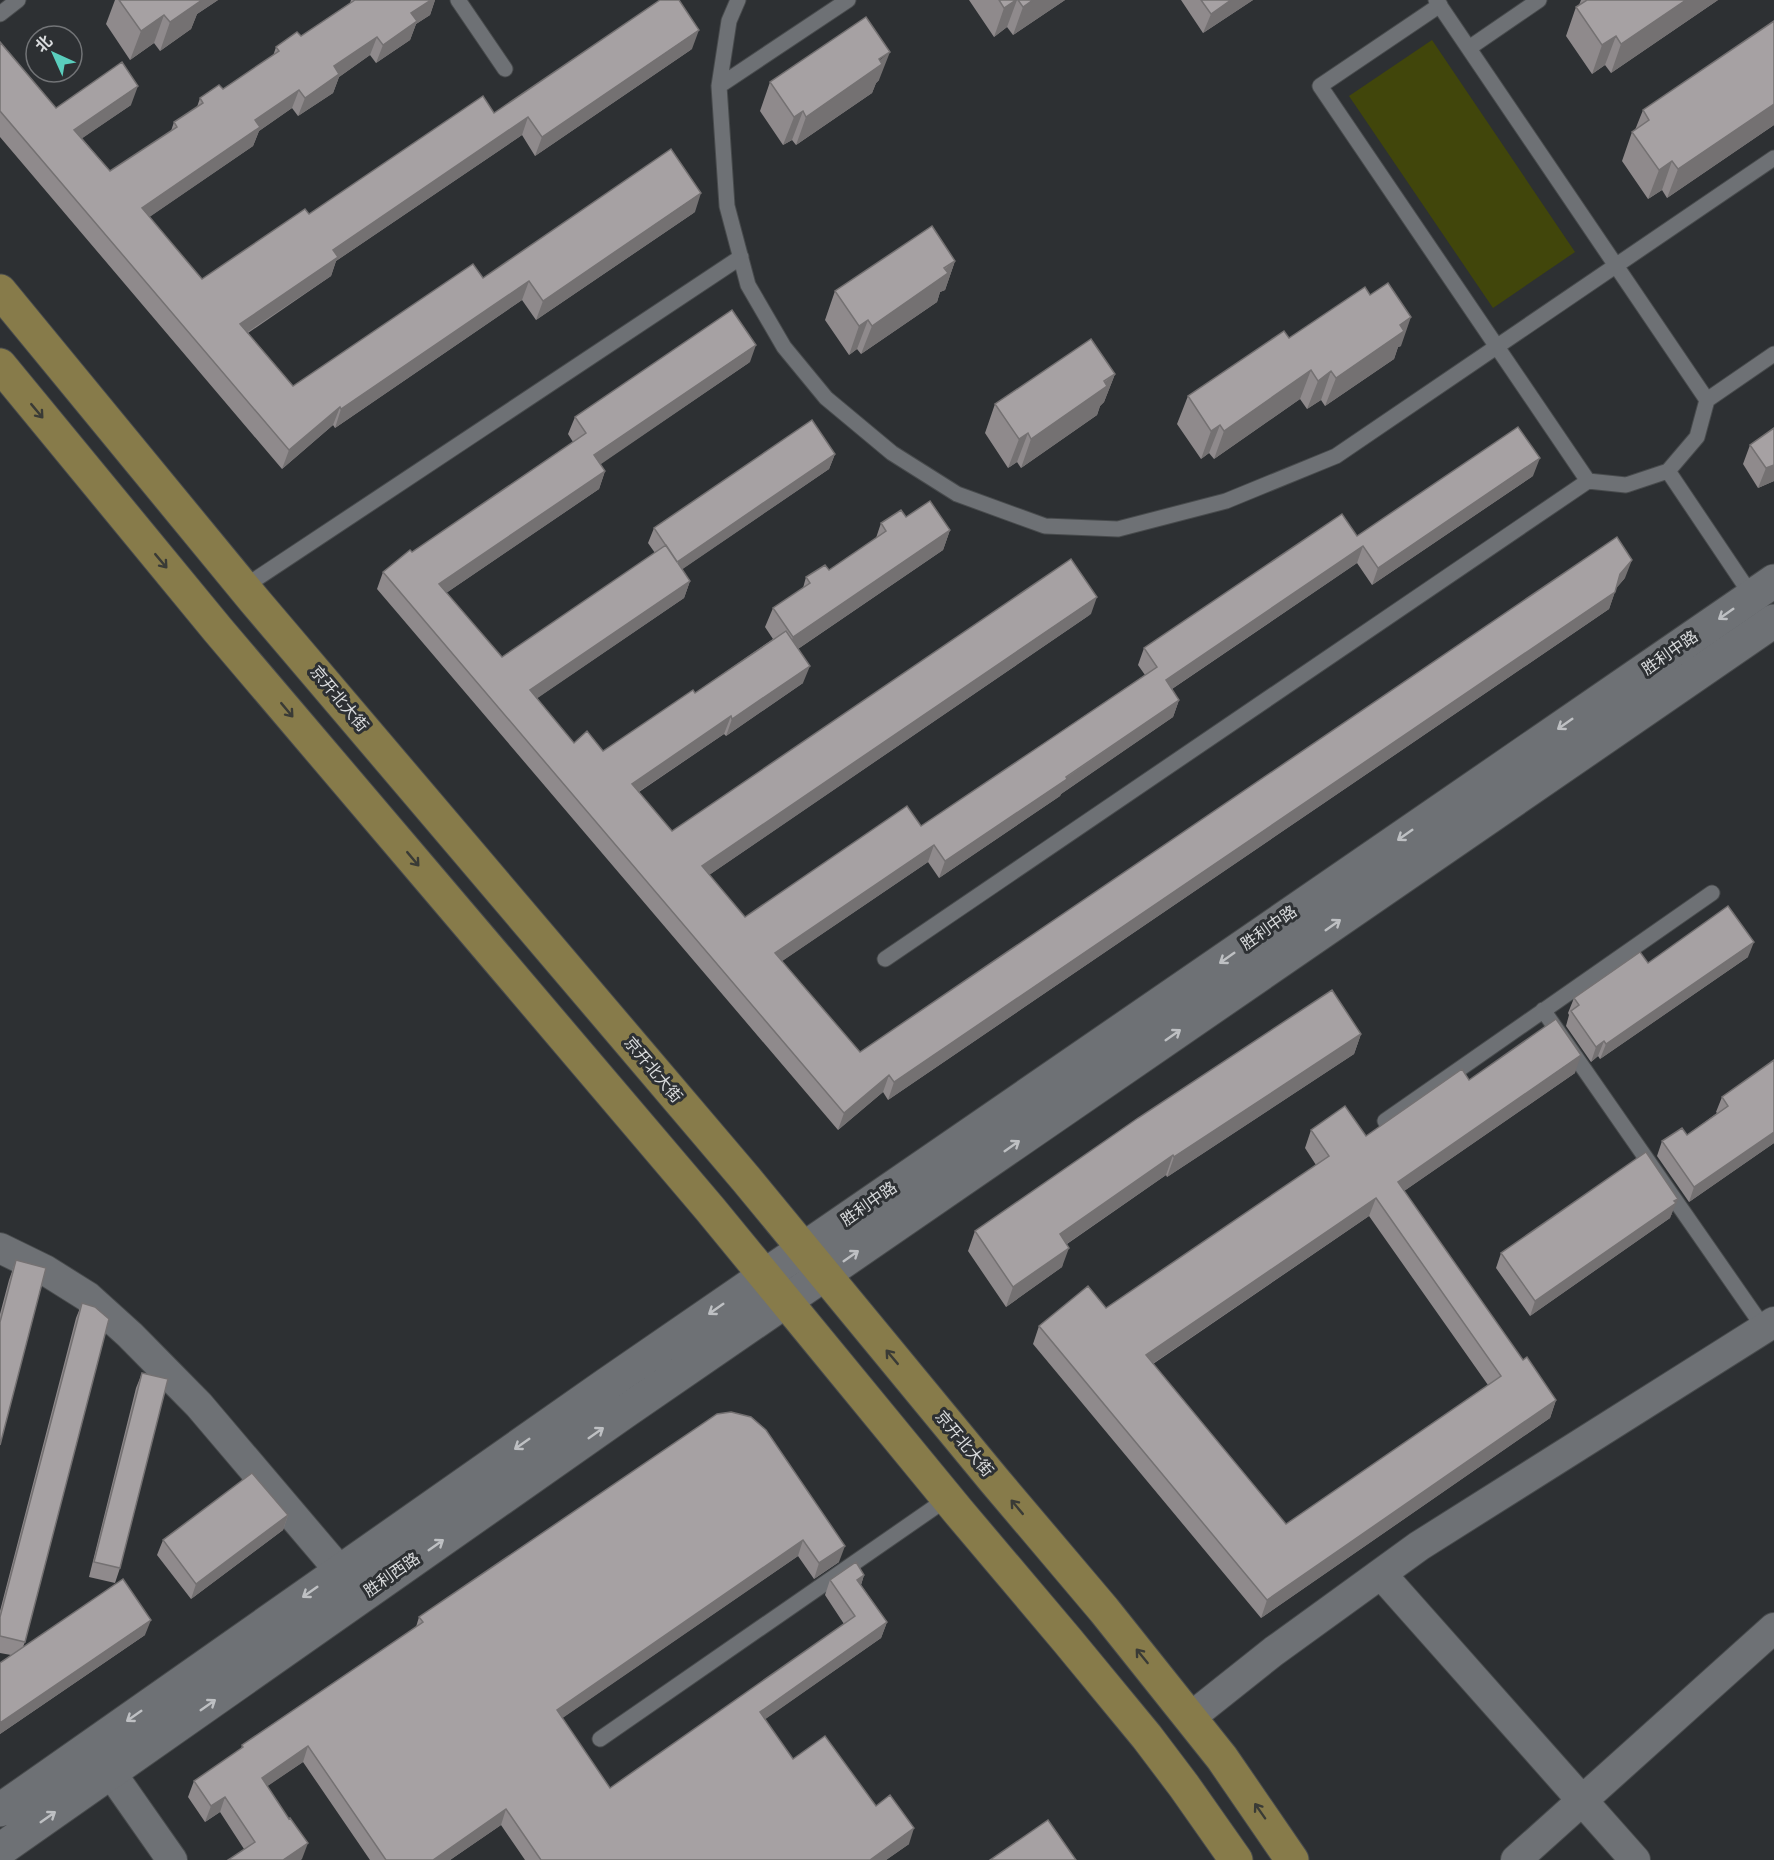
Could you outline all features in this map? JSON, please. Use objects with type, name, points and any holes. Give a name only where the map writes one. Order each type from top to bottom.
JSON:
[{"type":"main road","name":"京开北大街","points":[[0,291],[244,587],[825,1275],[1191,1717],[1240,1782],[1292,1860]]},
{"type":"main road","points":[[0,366],[218,630],[786,1301],[1147,1737],[1236,1860]]},
{"type":"street","name":"胜利中路","points":[[764,1275],[1763,588]]},
{"type":"street","name":"胜利中路","points":[[786,1301],[1774,621]]},
{"type":"street","points":[[0,1248],[45,1270],[88,1297],[129,1335],[199,1405],[340,1571]]},
{"type":"street","name":"胜利西路","points":[[0,1810],[764,1275]]},
{"type":"street","name":"胜利西路","points":[[0,1850],[786,1301]]},
{"type":"street","points":[[1191,1717],[1274,1651],[1419,1546],[1769,1325]]},
{"type":"street","points":[[1381,1574],[1635,1860]]},
{"type":"street","points":[[1516,1860],[1774,1628]]},
{"type":"street","points":[[111,1773],[172,1860]]},
{"type":"lane","points":[[0,14],[18,0]]},
{"type":"lane","points":[[458,0],[505,69]]},
{"type":"lane","points":[[738,0],[729,21],[719,86],[728,206],[748,285],[784,347],[826,398],[892,453],[957,494],[1045,526],[1118,529],[1226,501],[1336,456],[1774,158]]},
{"type":"lane","points":[[719,86],[848,0]]},
{"type":"lane","points":[[1469,48],[1539,0]]},
{"type":"lane","points":[[1588,481],[1320,86],[1438,3],[1707,400]]},
{"type":"lane","points":[[244,587],[741,257]]},
{"type":"lane","points":[[885,959],[1588,481],[1626,485],[1668,471],[1697,437],[1707,400],[1774,354]]},
{"type":"lane","points":[[1668,471],[1763,588]]},
{"type":"lane","points":[[1385,1121],[1712,893]]},
{"type":"lane","points":[[1543,1010],[1769,1325]]},
{"type":"lane","points":[[600,1739],[948,1498]]},
{"type":"green space","points":[[1432,40],[1575,252],[1493,308],[1349,96]]},
{"type":"building","points":[[119,0],[202,0],[170,22],[164,15],[141,31]]},
{"type":"building","points":[[355,0],[431,0],[411,13],[417,21],[383,45],[377,37],[334,66],[339,74],[305,98],[299,90],[255,120],[260,127],[142,208],[202,279],[305,209],[309,214],[483,96],[494,113],[660,0],[679,0],[699,30],[542,137],[528,117],[333,250],[338,257],[240,324],[293,386],[473,264],[483,278],[671,149],[701,193],[543,301],[529,281],[341,409],[340,407],[289,450],[0,111],[0,42],[24,70],[24,84],[36,84],[56,108],[122,62],[138,86],[74,130],[110,171],[177,127],[174,122],[203,103],[200,98],[219,85],[223,89],[279,51],[276,47],[297,32],[301,36]]},
{"type":"building","points":[[999,0],[1016,0],[1004,8]]},
{"type":"building","points":[[1018,0],[1033,0],[1023,7]]},
{"type":"building","points":[[1201,0],[1231,0],[1211,14]]},
{"type":"building","points":[[1587,0],[1686,0],[1621,44],[1616,36],[1602,45],[1576,7]]},
{"type":"building","points":[[866,17],[890,52],[879,59],[882,64],[806,117],[803,111],[794,117],[770,82]]},
{"type":"building","points":[[1774,21],[1774,104],[1678,169],[1672,161],[1659,170],[1632,132],[1649,120],[1643,110]]},
{"type":"building","points":[[932,226],[955,261],[944,268],[948,273],[872,326],[868,320],[859,326],[835,291]]},
{"type":"building","points":[[1388,283],[1411,317],[1400,325],[1404,331],[1336,378],[1331,371],[1318,381],[1311,370],[1224,431],[1220,425],[1211,431],[1188,396],[1284,331],[1289,338],[1365,287],[1370,295]]},
{"type":"building","points":[[732,310],[756,345],[594,455],[605,471],[439,584],[502,657],[666,545],[690,581],[530,690],[574,743],[587,731],[603,751],[693,690],[695,693],[786,631],[810,666],[732,719],[731,716],[632,784],[672,831],[1071,559],[1097,597],[702,866],[745,917],[907,806],[921,826],[1043,744],[1157,667],[1144,648],[1342,514],[1357,536],[1518,427],[1540,458],[1378,568],[1363,546],[1166,680],[1179,700],[1066,777],[1067,779],[945,861],[934,845],[775,953],[860,1052],[1617,537],[1632,560],[1620,574],[1615,592],[894,1082],[889,1075],[844,1113],[383,572],[410,550],[412,552],[586,433],[575,417]]},
{"type":"building","points":[[1091,339],[1115,374],[1104,381],[1107,386],[1031,439],[1028,433],[1019,439],[995,404]]},
{"type":"building","points":[[812,420],[835,454],[677,562],[654,528]]},
{"type":"building","points":[[1774,428],[1774,465],[1766,468],[1750,445]]},
{"type":"building","points":[[930,501],[950,530],[793,637],[773,608],[810,583],[806,577],[825,565],[829,570],[886,531],[881,523],[901,510],[906,517]]},
{"type":"building","points":[[1728,906],[1754,942],[1606,1044],[1604,1041],[1596,1047],[1571,1011],[1579,1005],[1574,998],[1640,952],[1648,963]]},
{"type":"building","points":[[1332,990],[1361,1034],[1174,1157],[1173,1155],[1060,1234],[1069,1248],[1013,1287],[975,1231],[1138,1118]]},
{"type":"building","points":[[1556,1019],[1581,1055],[1398,1182],[1523,1360],[1527,1357],[1556,1400],[1267,1600],[1039,1326],[1088,1286],[1106,1308],[1329,1156],[1311,1130],[1345,1106],[1366,1136],[1462,1069],[1469,1080]],"holes":[[[1376,1198],[1501,1376],[1286,1524],[1146,1355]]]},
{"type":"building","points":[[1774,1060],[1774,1132],[1694,1187],[1662,1141],[1682,1128],[1687,1135],[1728,1106],[1722,1097]]},
{"type":"building","points":[[1646,1152],[1678,1199],[1674,1201],[1676,1203],[1535,1301],[1501,1253]]},
{"type":"building","points":[[16,1260],[46,1268],[0,1445],[0,1322]]},
{"type":"building","points":[[82,1303],[95,1307],[109,1319],[25,1642],[0,1636],[0,1617]]},
{"type":"building","points":[[142,1373],[168,1379],[120,1568],[94,1562]]},
{"type":"building","points":[[731,1412],[751,1417],[766,1430],[845,1546],[819,1563],[803,1540],[557,1710],[610,1788],[855,1616],[830,1580],[856,1562],[864,1575],[857,1580],[887,1622],[760,1712],[793,1759],[825,1736],[876,1806],[890,1795],[914,1828],[870,1860],[541,1860],[506,1809],[433,1860],[386,1860],[308,1746],[262,1778],[308,1843],[283,1860],[228,1860],[255,1842],[225,1797],[211,1806],[194,1781],[243,1747],[242,1745],[423,1622],[419,1617],[717,1414]]},
{"type":"building","points":[[252,1473],[288,1515],[196,1584],[163,1540]]},
{"type":"building","points":[[123,1579],[151,1620],[0,1723],[0,1663]]},
{"type":"building","points":[[1048,1820],[1076,1860],[990,1860]]}]
